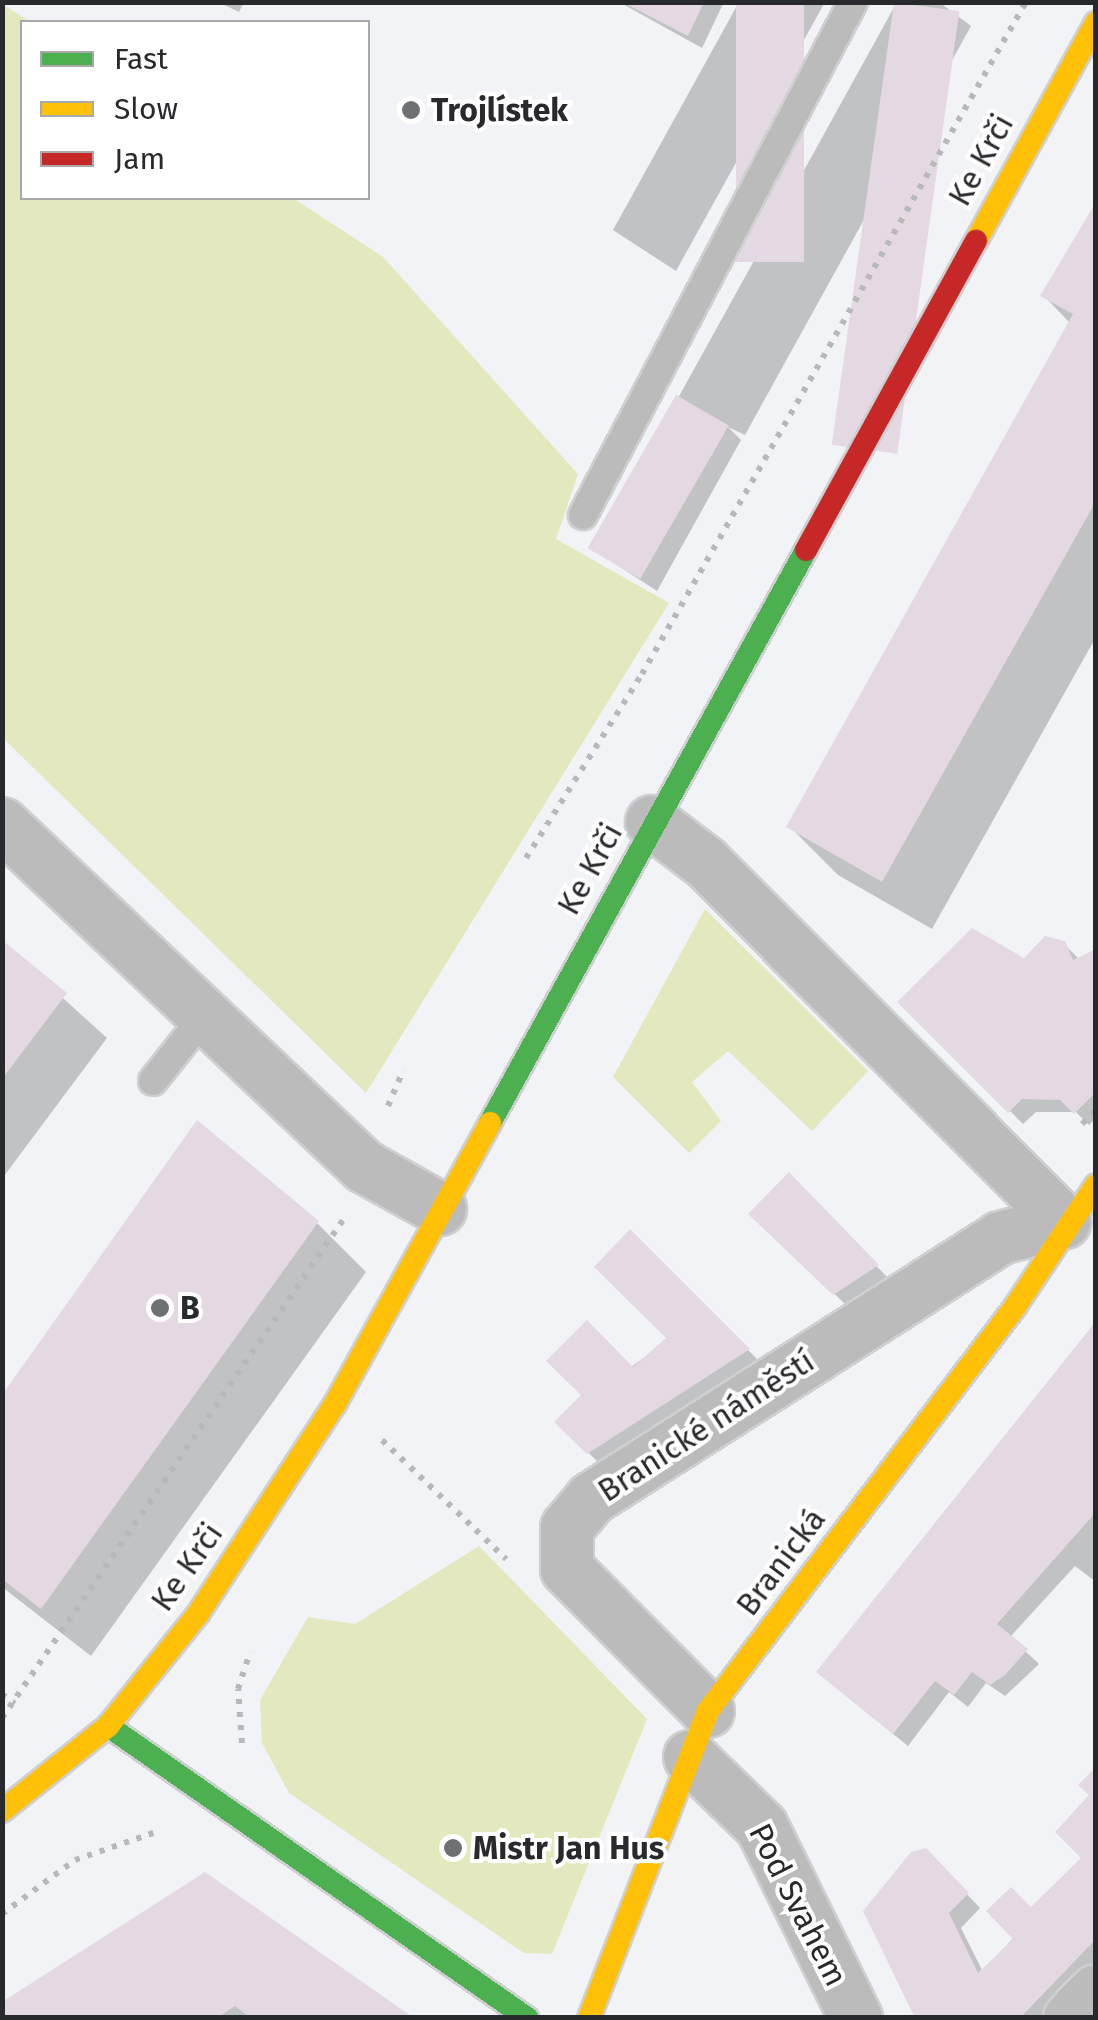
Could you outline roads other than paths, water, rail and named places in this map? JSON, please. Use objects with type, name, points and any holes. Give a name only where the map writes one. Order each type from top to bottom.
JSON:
[{"type":"main road","name":"Ke Krči","points":[[2,1811],[108,1726],[198,1614],[335,1404],[652,822],[1096,23]]},
{"type":"main road","name":"Branická","points":[[590,2018],[699,1734],[1015,1307],[1080,1204]]},
{"type":"main road","points":[[108,1726],[527,2018]]},
{"type":"street","points":[[652,822],[706,863],[1080,1204]]},
{"type":"street","points":[[2,824],[114,937],[365,1167],[440,1208]]},
{"type":"street","name":"Branické náměstí","points":[[699,1734],[567,1569],[567,1528],[590,1499],[1000,1238],[1080,1204]]},
{"type":"street","name":"Pod Svahem","points":[[699,1734],[762,1827],[856,2018]]},
{"type":"street","points":[[1070,2018],[1096,1991]]},
{"type":"lane","points":[[583,515],[854,2]]},
{"type":"lane","points":[[152,1081],[202,1019]]},
{"type":"place","name":"Trojlístek","points":[[411,110]]},
{"type":"place","name":"B","points":[[160,1308]]},
{"type":"place","name":"Mistr Jan Hus","points":[[453,1848]]}]
